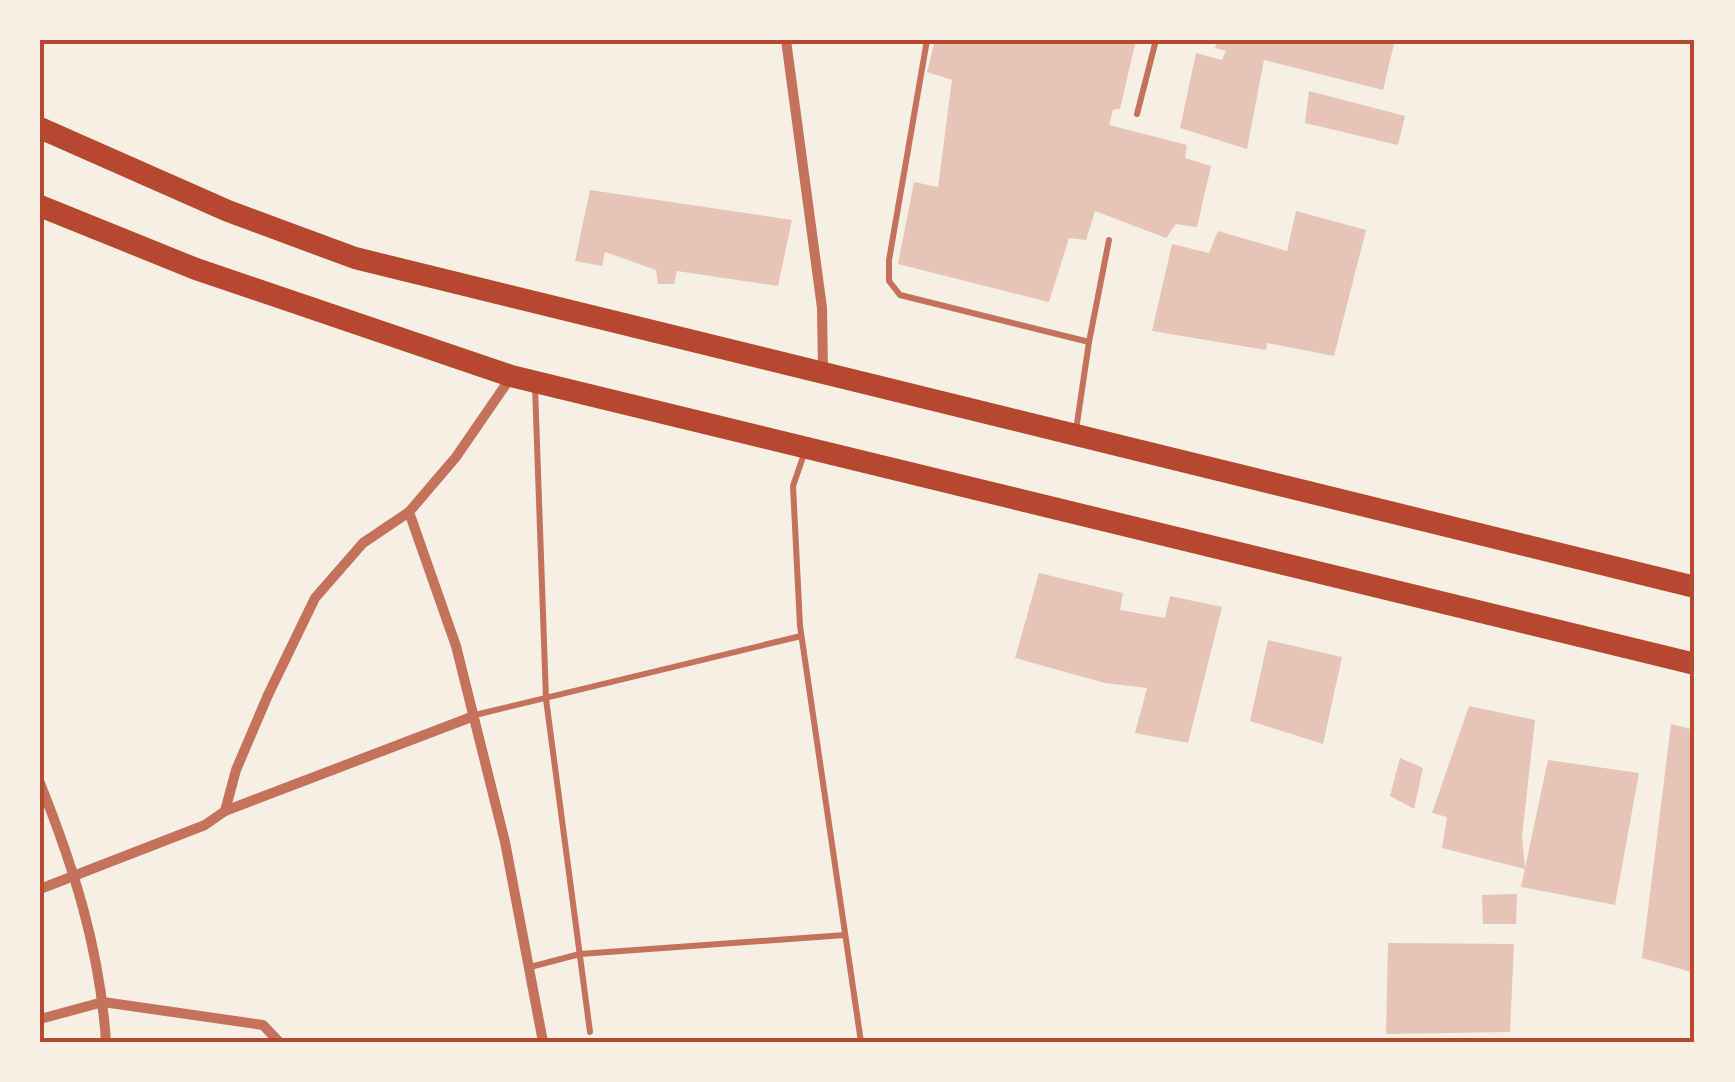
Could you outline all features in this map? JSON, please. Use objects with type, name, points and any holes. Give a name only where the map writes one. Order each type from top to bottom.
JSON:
[{"type":"main road","points":[[40,128],[228,211],[355,258],[1695,587]]},
{"type":"main road","points":[[40,206],[196,269],[523,379],[1695,664]]},
{"type":"street","points":[[786,40],[822,308],[823,375]]},
{"type":"street","points":[[225,811],[236,770],[314,598],[362,544],[409,512],[523,379]]},
{"type":"street","points":[[409,512],[456,646],[506,842],[542,1042]]},
{"type":"street","points":[[40,889],[205,825],[225,811],[474,716]]},
{"type":"street","points":[[40,783],[76,876],[103,1002],[106,1042]]},
{"type":"street","points":[[40,1020],[103,1002],[263,1025],[279,1042]]},
{"type":"lane","points":[[926,40],[889,260],[889,281],[900,296],[1089,342]]},
{"type":"lane","points":[[1136,114],[1156,40]]},
{"type":"lane","points":[[1075,436],[1109,240]]},
{"type":"lane","points":[[523,379],[546,699],[590,1032]]},
{"type":"lane","points":[[806,448],[793,486],[801,636],[861,1042]]},
{"type":"lane","points":[[474,716],[801,636]]},
{"type":"lane","points":[[529,968],[580,954],[845,935]]},
{"type":"building","points":[[935,40],[1136,40],[1120,109],[1113,110],[1109,125],[1187,145],[1185,158],[1211,166],[1197,227],[1176,224],[1166,238],[1095,211],[1086,240],[1069,238],[1049,302],[898,264],[914,182],[938,187],[952,80],[927,72]]},
{"type":"building","points":[[1218,40],[1395,40],[1383,90],[1264,60],[1247,149],[1180,128],[1196,53],[1222,60],[1226,51],[1215,48]]},
{"type":"building","points":[[1309,91],[1405,116],[1398,145],[1305,123]]},
{"type":"building","points":[[590,190],[792,220],[778,286],[677,271],[674,284],[658,284],[656,270],[605,252],[602,266],[575,261]]},
{"type":"building","points":[[1296,211],[1366,230],[1334,356],[1267,343],[1266,350],[1152,331],[1172,244],[1209,253],[1218,231],[1287,251]]},
{"type":"building","points":[[1039,573],[1123,593],[1120,610],[1165,618],[1170,596],[1222,607],[1188,743],[1135,733],[1147,688],[1105,683],[1015,658]]},
{"type":"building","points":[[1268,640],[1342,657],[1323,744],[1250,721]]},
{"type":"building","points":[[1469,706],[1535,720],[1522,836],[1525,869],[1442,848],[1447,817],[1432,813]]},
{"type":"building","points":[[1671,724],[1695,730],[1695,973],[1642,958]]},
{"type":"building","points":[[1400,758],[1423,768],[1414,809],[1390,796]]},
{"type":"building","points":[[1548,760],[1639,773],[1615,905],[1521,887]]},
{"type":"building","points":[[1517,894],[1516,924],[1483,924],[1482,895]]},
{"type":"building","points":[[1388,943],[1514,944],[1510,1032],[1386,1034]]}]
